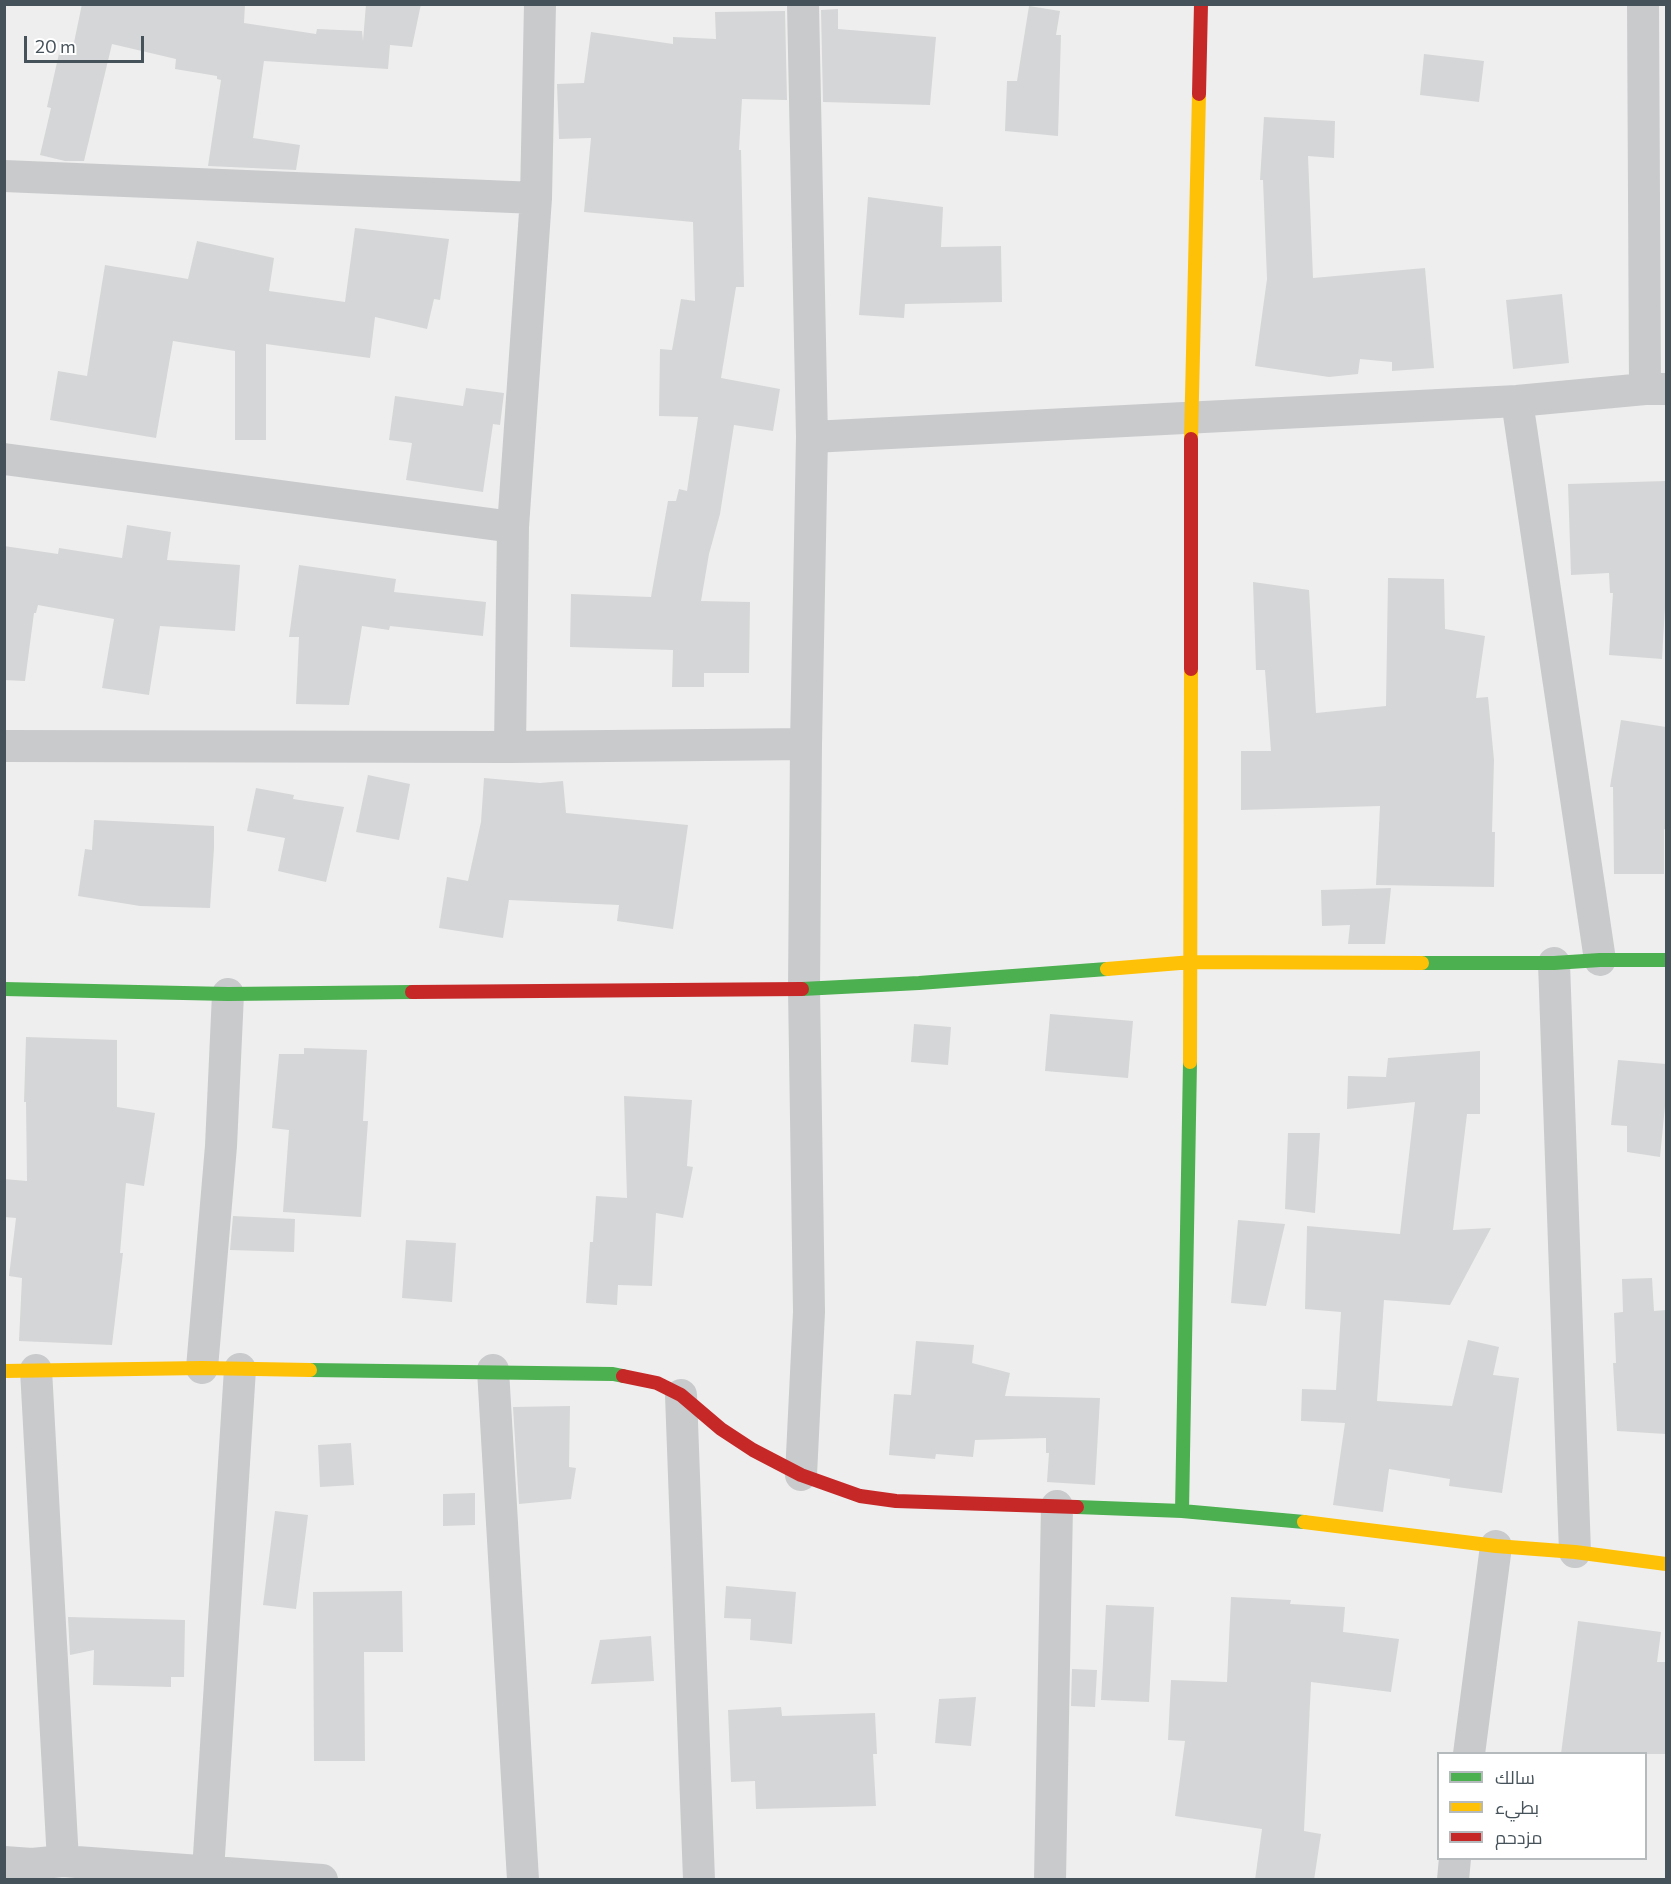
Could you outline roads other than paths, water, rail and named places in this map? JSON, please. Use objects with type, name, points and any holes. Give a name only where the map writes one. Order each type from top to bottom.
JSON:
[{"type":"street","points":[[510,747],[513,527],[536,198],[540,4]]},
{"type":"street","points":[[801,1475],[809,1312],[804,989],[812,436],[803,4]]},
{"type":"street","points":[[1182,1511],[1192,963],[1191,416],[1201,4]]},
{"type":"street","points":[[812,436],[1517,401],[1656,389],[1643,4]]},
{"type":"street","points":[[4,176],[536,198]]},
{"type":"street","points":[[1517,401],[1600,960]]},
{"type":"street","points":[[4,459],[513,527]]},
{"type":"street","points":[[4,746],[510,747],[806,744]]},
{"type":"street","points":[[4,989],[228,994],[804,989],[1192,963],[1554,963],[1666,960]]},
{"type":"street","points":[[1554,963],[1575,1552]]},
{"type":"street","points":[[202,1368],[221,1146],[228,994]]},
{"type":"street","points":[[4,1371],[202,1368],[493,1370],[613,1374],[657,1383],[681,1395],[721,1429],[745,1445],[801,1475],[860,1496],[896,1502],[1182,1511],[1341,1526],[1496,1546],[1575,1552],[1666,1564]]},
{"type":"street","points":[[208,1872],[240,1369]]},
{"type":"street","points":[[36,1370],[63,1861]]},
{"type":"street","points":[[493,1370],[523,1880]]},
{"type":"street","points":[[681,1395],[699,1880]]},
{"type":"street","points":[[1050,1880],[1057,1506]]},
{"type":"street","points":[[1469,1752],[1496,1546]]},
{"type":"street","points":[[1453,1880],[1455,1860]]},
{"type":"street","points":[[23,1868],[63,1861],[322,1880]]}]
